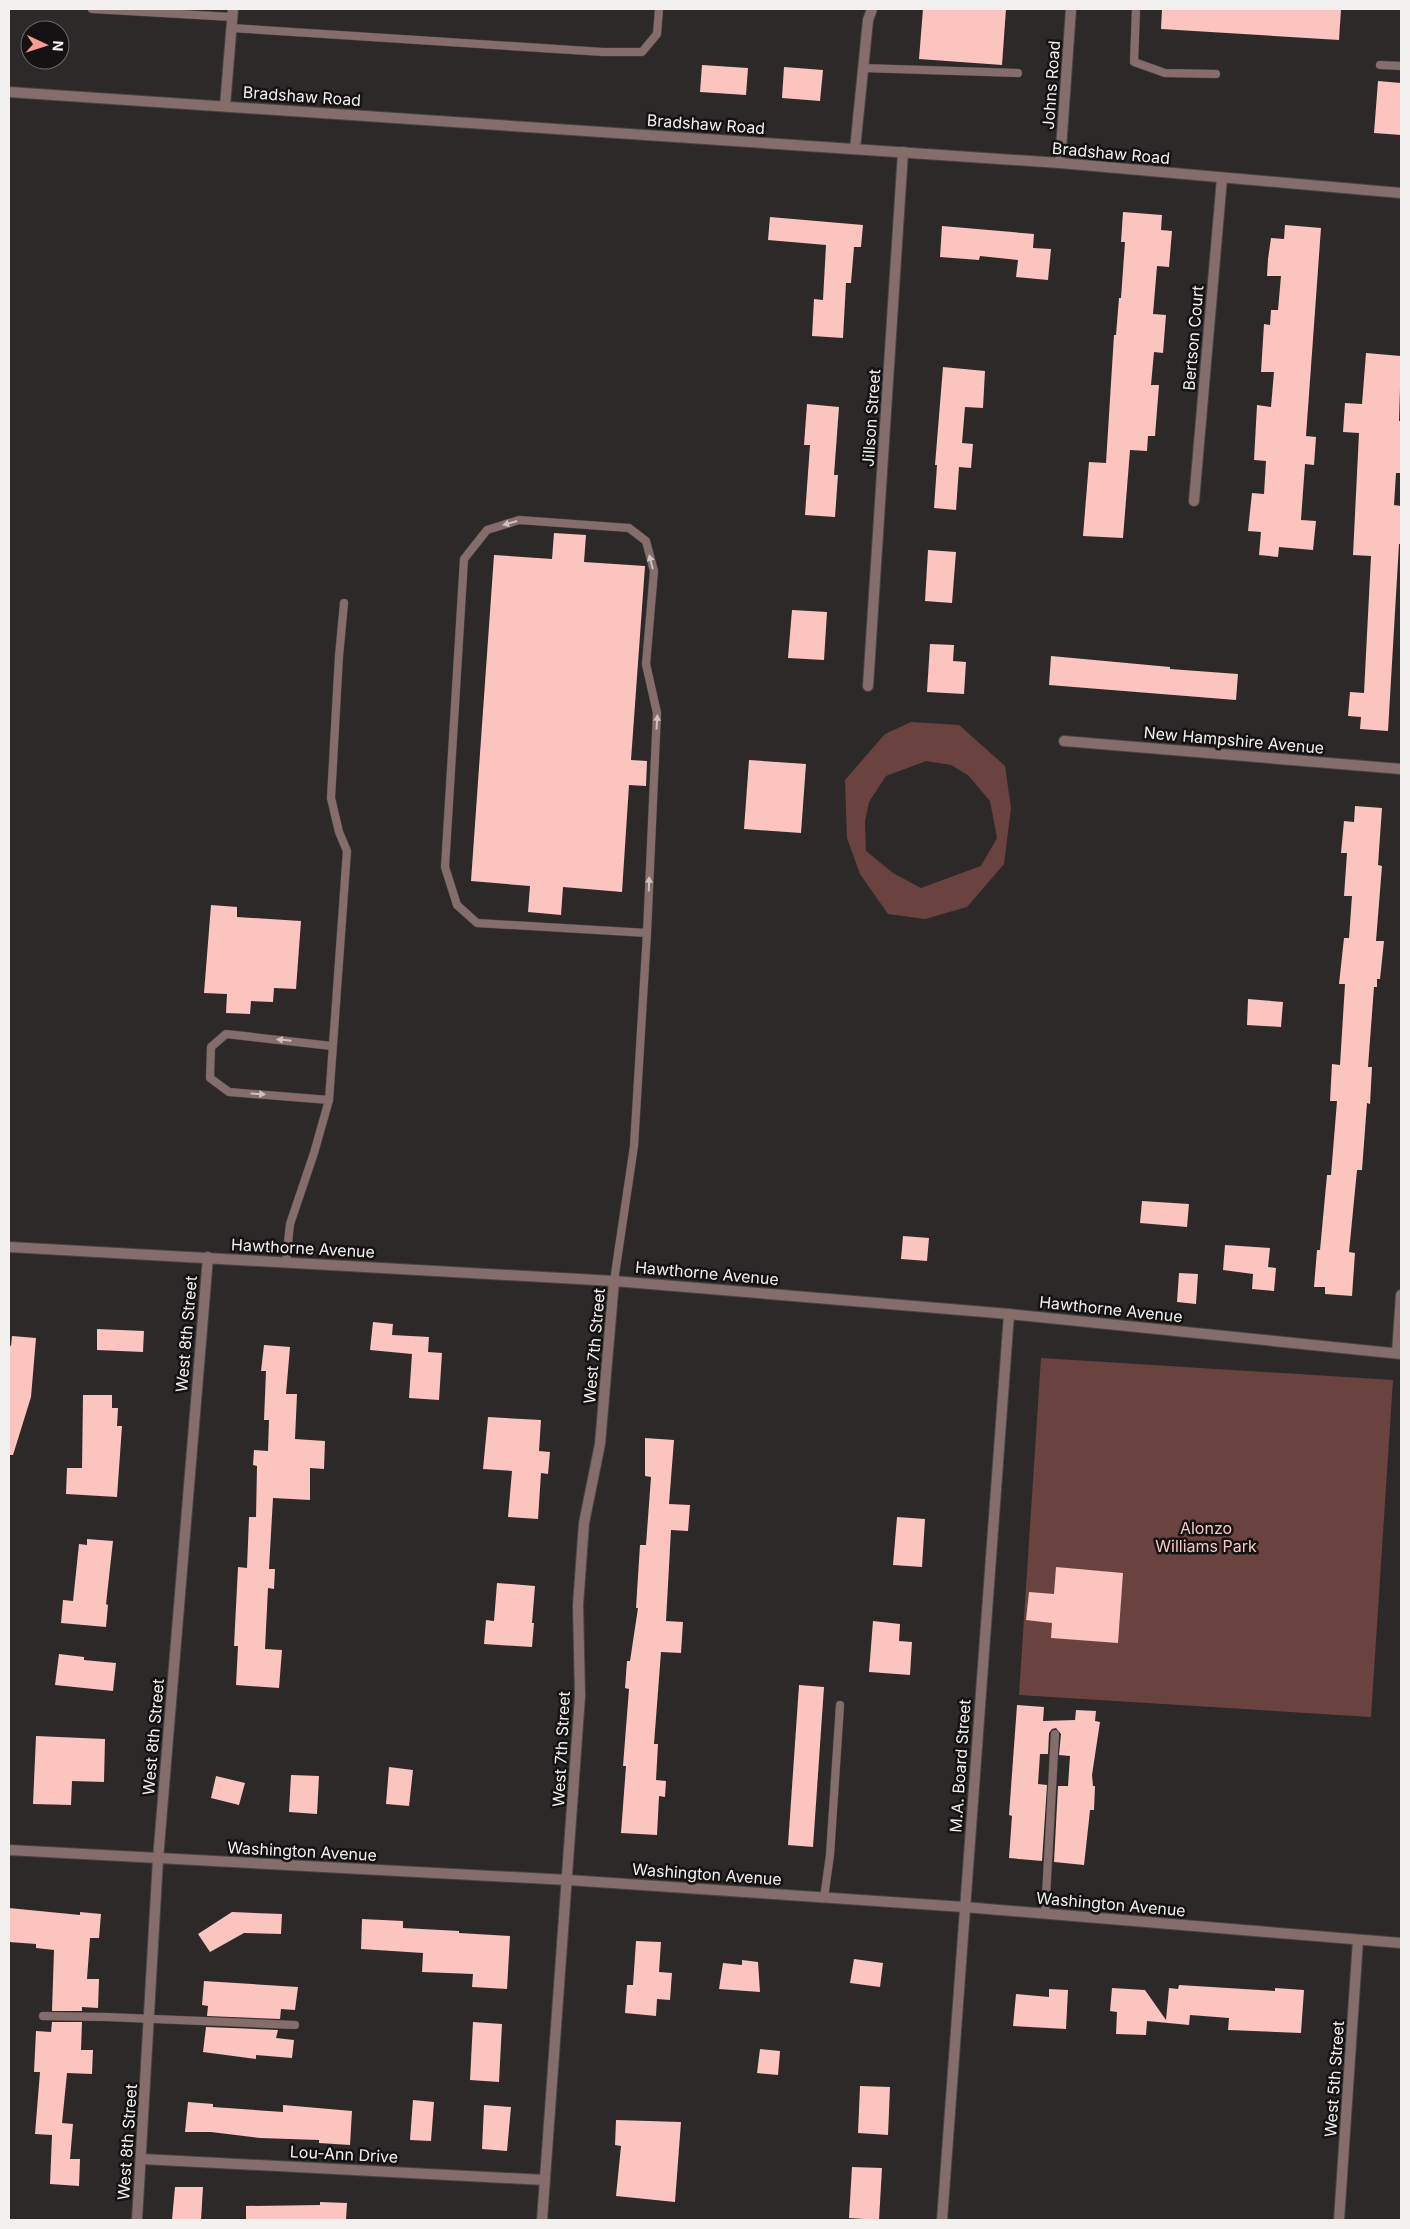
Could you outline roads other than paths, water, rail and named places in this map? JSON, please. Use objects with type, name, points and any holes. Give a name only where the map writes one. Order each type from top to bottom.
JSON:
[{"type":"street","points":[[864,9],[868,20]]},
{"type":"street","points":[[855,149],[868,20],[872,9]]},
{"type":"street","name":"Johns Road","points":[[1060,163],[1071,9]]},
{"type":"street","points":[[225,106],[232,18]]},
{"type":"street","name":"Bradshaw Road","points":[[9,92],[1060,163],[1401,193]]},
{"type":"street","name":"Jillson Street","points":[[868,686],[903,152]]},
{"type":"street","name":"Bertson Court","points":[[1194,501],[1222,178]]},
{"type":"street","name":"New Hampshire Avenue","points":[[1064,741],[1401,769]]},
{"type":"street","name":"Hawthorne Avenue","points":[[9,1247],[614,1280],[1009,1314],[1399,1353]]},
{"type":"street","name":"West 8th Street","points":[[137,2220],[158,1859],[208,1257]]},
{"type":"street","name":"West 7th Street","points":[[542,2220],[580,1696],[578,1605],[584,1523],[600,1444],[614,1280]]},
{"type":"street","points":[[1399,1353],[1401,1295]]},
{"type":"street","name":"M.A. Board Street","points":[[942,2220],[1009,1314]]},
{"type":"street","name":"Washington Avenue","points":[[9,1850],[568,1880],[964,1907],[1401,1943]]},
{"type":"street","name":"West 5th Street","points":[[1339,2220],[1358,1940]]},
{"type":"street","name":"Lou-Ann Drive","points":[[142,2159],[545,2180]]},
{"type":"lane","points":[[92,9],[232,18],[603,52],[642,52],[657,34],[659,9]]},
{"type":"lane","points":[[1136,9],[1134,62],[1165,73],[1216,74]]},
{"type":"lane","points":[[1380,65],[1401,66]]},
{"type":"lane","points":[[863,68],[1018,73]]},
{"type":"lane","points":[[614,1280],[634,1146],[646,933],[657,713],[646,664],[654,571],[646,541],[628,528],[519,520],[486,530],[464,559],[446,867],[457,905],[477,923],[646,933]]},
{"type":"lane","points":[[286,1262],[290,1224],[314,1153],[329,1100],[347,851],[339,832],[331,798],[344,603]]},
{"type":"lane","points":[[329,1100],[229,1092],[210,1078],[210,1046],[226,1034],[332,1046]]},
{"type":"lane","points":[[824,1898],[830,1855],[840,1705]]},
{"type":"lane","points":[[1045,1914],[1055,1734]]},
{"type":"lane","points":[[43,2016],[295,2025]]},
{"type":"park label","name":"Alonzo Williams Park","points":[[1206,1537]]}]
